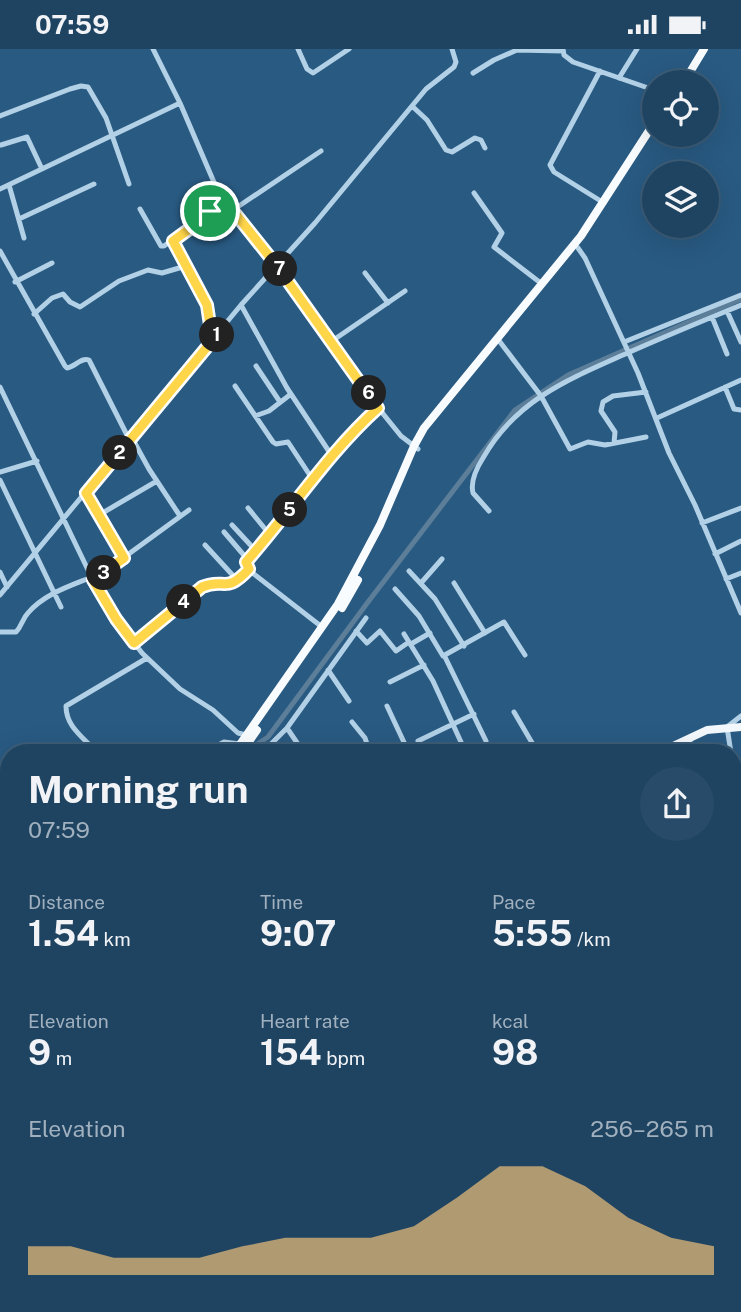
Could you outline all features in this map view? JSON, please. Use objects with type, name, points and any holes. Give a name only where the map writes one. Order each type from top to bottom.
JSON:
[{"type":"highway","points":[[685,70],[698,49]]},
{"type":"highway","points":[[691,70],[704,49]]},
{"type":"highway","points":[[498,340],[582,236],[642,142]]},
{"type":"highway","points":[[244,744],[354,576],[416,447],[438,409],[578,248],[644,147]]},
{"type":"highway","points":[[249,736],[350,595],[385,526],[416,447]]},
{"type":"main road","points":[[686,744],[727,729]]},
{"type":"main road","points":[[676,744],[701,732],[741,730]]},
{"type":"street","points":[[163,49],[154,51],[216,187],[332,341],[378,408],[401,436],[416,447]]},
{"type":"street","points":[[298,49],[307,69],[313,73],[349,49]]},
{"type":"street","points":[[0,595],[426,89],[454,67],[456,62],[452,49]]},
{"type":"street","points":[[619,78],[637,49]]},
{"type":"street","points":[[473,73],[494,59],[517,50],[563,50],[573,62],[642,86]]},
{"type":"street","points":[[600,71],[550,165],[554,172],[604,203]]},
{"type":"street","points":[[0,116],[70,89],[84,86],[92,90],[113,136],[129,184]]},
{"type":"street","points":[[0,189],[180,103]]},
{"type":"street","points":[[412,106],[427,120],[446,150],[452,152],[475,138],[481,140],[485,148]]},
{"type":"street","points":[[1,145],[27,138],[42,169]]},
{"type":"street","points":[[233,210],[320,151]]},
{"type":"street","points":[[19,219],[94,184]]},
{"type":"street","points":[[9,185],[24,239]]},
{"type":"street","points":[[474,193],[502,233],[494,247],[543,285]]},
{"type":"street","points":[[140,209],[161,246],[173,241],[226,202]]},
{"type":"street","points":[[173,241],[207,305],[210,325],[217,335]]},
{"type":"street","points":[[578,248],[646,391],[669,453],[741,613]]},
{"type":"street","points":[[1,254],[67,369],[83,360],[89,360],[131,439],[180,516]]},
{"type":"street","points":[[15,282],[52,263]]},
{"type":"street","points":[[34,314],[57,295],[63,294],[80,307],[120,281],[148,270],[162,273],[186,266]]},
{"type":"street","points":[[365,273],[388,303]]},
{"type":"street","points":[[332,341],[405,291]]},
{"type":"street","points":[[624,342],[741,295]]},
{"type":"street","points":[[242,305],[291,394],[332,456]]},
{"type":"street","points":[[489,510],[473,493],[472,484],[490,446],[511,420],[541,396],[575,375],[741,305]]},
{"type":"street","points":[[727,311],[741,342]]},
{"type":"street","points":[[712,317],[727,354]]},
{"type":"street","points":[[498,340],[541,396],[570,449],[588,442],[601,445],[646,437]]},
{"type":"street","points":[[256,366],[281,402]]},
{"type":"street","points":[[657,418],[741,380]]},
{"type":"street","points":[[235,386],[274,444],[288,442],[313,480]]},
{"type":"street","points":[[0,387],[92,578],[116,619],[147,658],[180,689],[213,710],[238,733],[249,736]]},
{"type":"street","points":[[725,387],[734,409],[741,410]]},
{"type":"street","points":[[614,443],[615,432],[601,411],[603,402],[613,396],[646,391]]},
{"type":"street","points":[[255,416],[269,411],[291,394]]},
{"type":"street","points":[[322,627],[246,564],[357,426],[378,408]]},
{"type":"street","points":[[0,472],[37,461]]},
{"type":"street","points":[[0,480],[61,607]]},
{"type":"street","points":[[99,515],[157,481]]},
{"type":"street","points":[[86,493],[124,558]]},
{"type":"street","points":[[248,508],[270,534]]},
{"type":"street","points":[[702,523],[741,508]]},
{"type":"street","points":[[0,632],[11,633],[20,629],[29,611],[54,593],[92,578],[189,510]]},
{"type":"street","points":[[232,525],[256,551]]},
{"type":"street","points":[[224,532],[248,560]]},
{"type":"street","points":[[715,554],[741,541]]},
{"type":"street","points":[[205,545],[238,581]]},
{"type":"street","points":[[421,583],[442,559]]},
{"type":"street","points":[[134,643],[202,587],[229,585],[238,581],[249,569]]},
{"type":"street","points":[[409,571],[442,609],[464,646]]},
{"type":"street","points":[[726,579],[741,573]]},
{"type":"street","points":[[1,576],[7,587]]},
{"type":"street","points":[[454,583],[485,633]]},
{"type":"street","points":[[396,589],[414,608],[444,655],[486,741]]},
{"type":"street","points":[[271,744],[286,729],[366,618]]},
{"type":"street","points":[[444,655],[506,622],[525,655]]},
{"type":"street","points":[[356,631],[367,643],[380,631],[396,651],[430,633]]},
{"type":"street","points":[[404,634],[424,665],[462,744]]},
{"type":"street","points":[[87,744],[68,718],[66,706],[147,658]]},
{"type":"street","points":[[390,682],[424,665]]},
{"type":"street","points":[[328,670],[349,701]]},
{"type":"street","points":[[387,706],[405,744]]},
{"type":"street","points":[[514,712],[533,744]]},
{"type":"street","points":[[418,741],[474,714]]},
{"type":"street","points":[[730,744],[727,729],[732,721],[741,716]]},
{"type":"street","points":[[352,722],[365,737],[367,744]]},
{"type":"street","points":[[286,729],[297,744]]},
{"type":"waterway","points":[[258,744],[268,737],[515,410],[568,375],[741,299]]},
{"type":"route","points":[[226,202],[277,266],[378,408],[357,426],[339,447],[246,562],[249,569],[238,581],[229,585],[202,587],[134,643],[93,580],[124,558],[86,493],[217,335],[210,325],[207,305],[173,241],[210,211],[226,202]]}]
